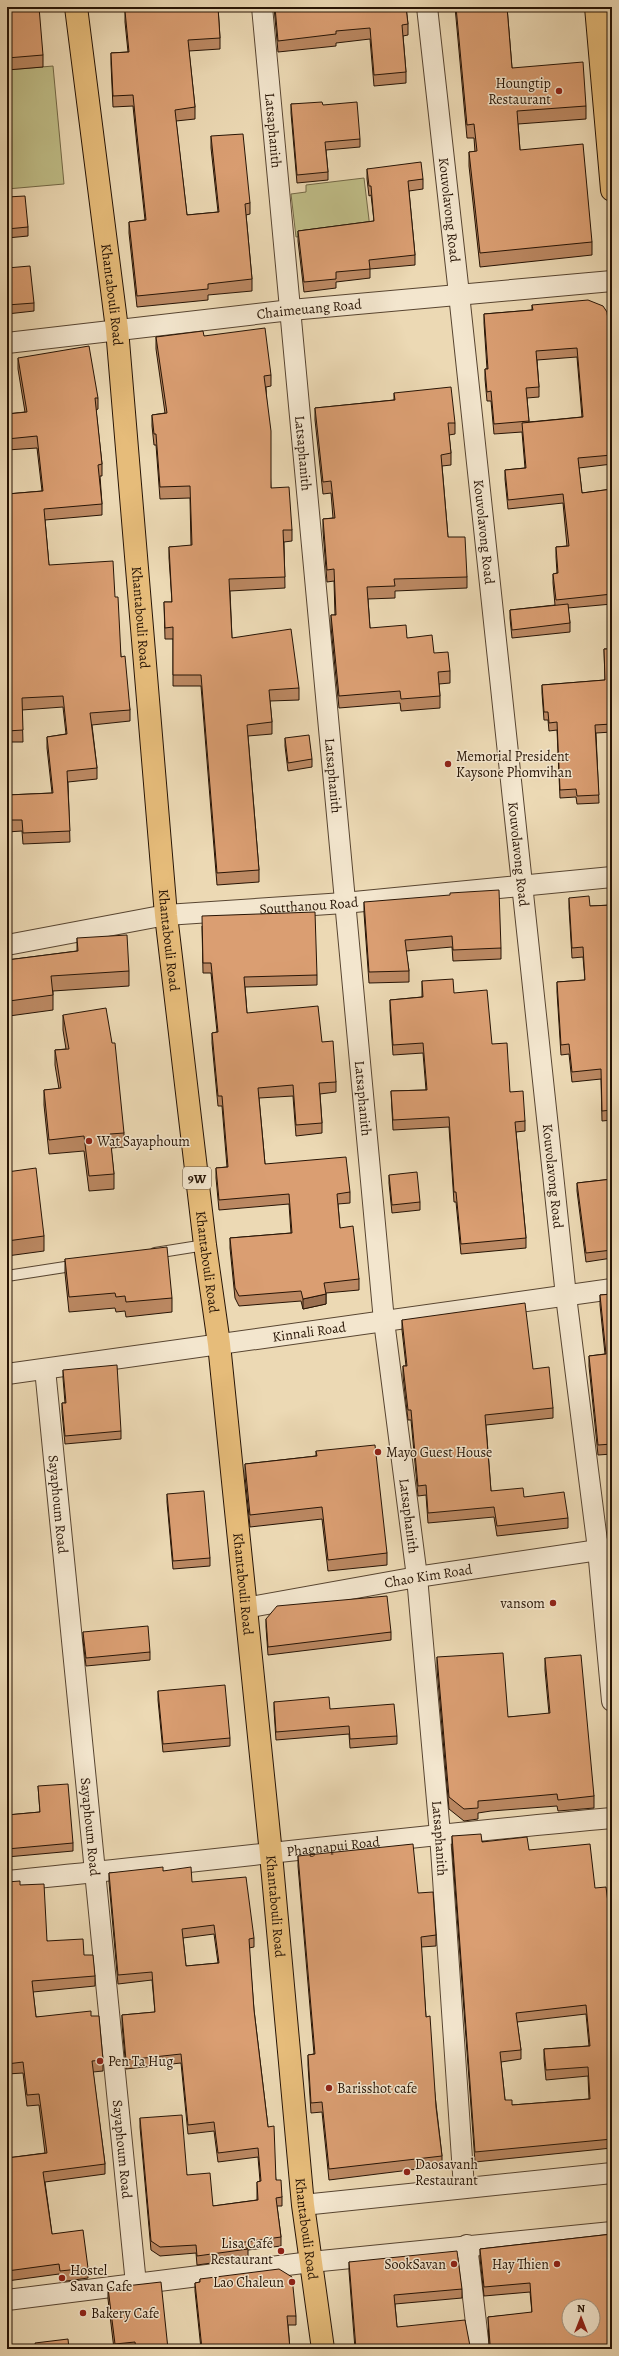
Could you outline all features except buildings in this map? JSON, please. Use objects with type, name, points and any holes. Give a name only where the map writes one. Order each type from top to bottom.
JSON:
[{"type":"main road","name":"Khantabouli Road","points":[[76,7],[117,329],[166,915],[204,1245],[219,1344],[271,1854],[303,2205],[323,2349]]},
{"type":"main road","points":[[596,7],[612,190]]},
{"type":"street","name":"Latsaphanith","points":[[262,7],[384,1321],[417,1577],[440,1834],[464,2188]]},
{"type":"street","name":"Kouvolavong Road","points":[[427,7],[566,1296],[605,1548],[612,1701]]},
{"type":"street","name":"Chaimeuang Road","points":[[7,343],[117,329],[291,310],[612,281]]},
{"type":"street","name":"Soutthanou Road","points":[[7,945],[166,915],[344,903],[522,884],[612,877]]},
{"type":"street","name":"Kinnali Road","points":[[7,1374],[612,1289]]},
{"type":"street","name":"Sayaphoum Road","points":[[45,1369],[136,2284]]},
{"type":"street","name":"Chao Kim Road","points":[[245,1608],[417,1577],[605,1548]]},
{"type":"street","name":"Phagnapui Road","points":[[7,1881],[271,1854],[440,1834],[612,1818]]},
{"type":"street","points":[[303,2205],[612,2173]]},
{"type":"street","points":[[7,2300],[311,2262],[467,2245],[612,2232]]},
{"type":"street","points":[[467,2245],[479,2349]]},
{"type":"lane","points":[[144,1255],[204,1245]]},
{"type":"lane","points":[[7,1276],[91,1263]]},
{"type":"shaded area","points":[[53,66],[64,184],[7,189],[7,70]]},
{"type":"shaded area","points":[[364,178],[370,228],[296,237],[291,194],[306,192],[306,185]]},
{"type":"place","name":"Houngtip Restaurant","points":[[559,91]]},
{"type":"place","name":"Memorial President Kaysone Phomvihan","points":[[448,764]]},
{"type":"place","name":"Wat Sayaphoum","points":[[89,1141]]},
{"type":"place","name":"Mayo Guest House","points":[[378,1452]]},
{"type":"place","name":"vansom","points":[[553,1603]]},
{"type":"place","name":"Pen Ta Hug","points":[[100,2061]]},
{"type":"place","name":"Barisshot cafe","points":[[329,2088]]},
{"type":"place","name":"Daosavanh Restaurant","points":[[407,2172]]},
{"type":"place","name":"Lisa Café Restaurant","points":[[281,2251]]},
{"type":"place","name":"SookSavan","points":[[454,2264]]},
{"type":"place","name":"Hay Thien","points":[[557,2264]]},
{"type":"place","name":"Hostel Savan Cafe","points":[[62,2278]]},
{"type":"place","name":"Lao Chaleun","points":[[292,2282]]},
{"type":"place","name":"Bakery Cafe","points":[[83,2313]]}]
